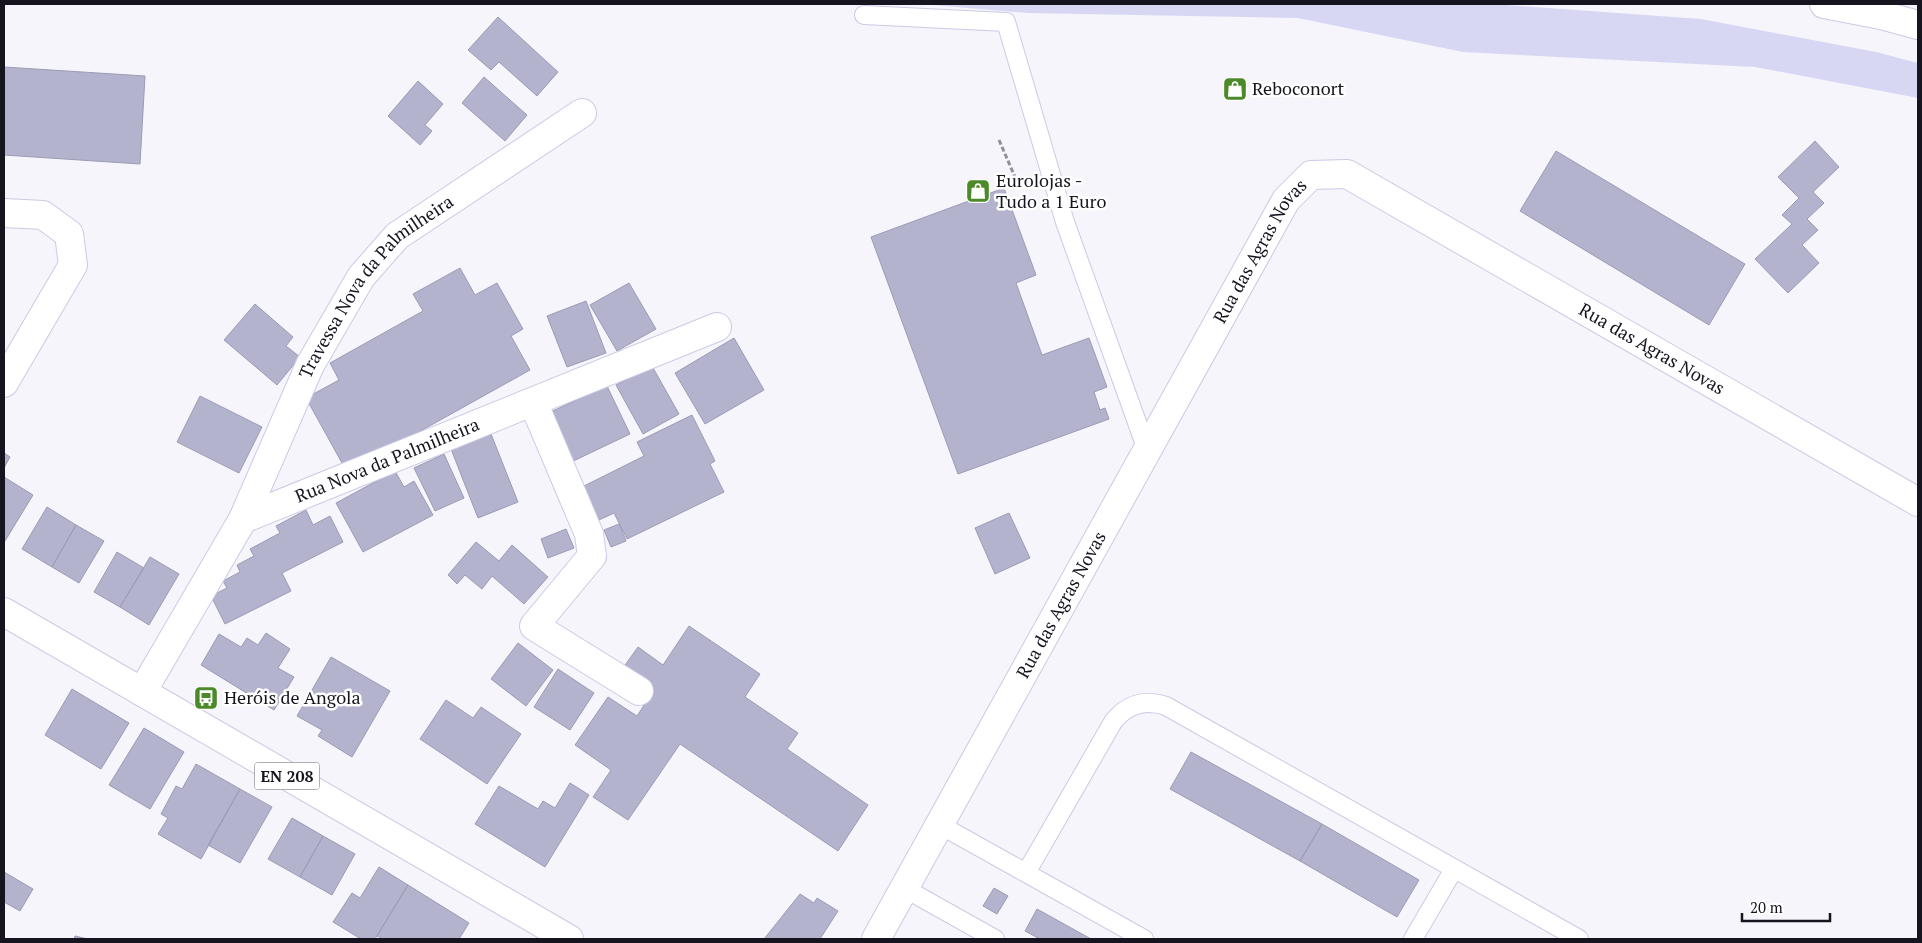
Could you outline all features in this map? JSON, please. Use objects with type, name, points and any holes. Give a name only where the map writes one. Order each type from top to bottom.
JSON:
[{"type":"main road","points":[[1824,4],[1881,15],[1918,25]]},
{"type":"main road","name":"Travessa Nova da Palmilheira","points":[[243,519],[310,365],[361,277],[397,236],[582,113]]},
{"type":"main road","name":"Rua das Agras Novas","points":[[876,939],[1286,200],[1311,175],[1347,174],[1918,502]]},
{"type":"main road","points":[[4,213],[43,216],[69,234],[73,265],[4,383]]},
{"type":"main road","name":"Rua Nova da Palmilheira","points":[[243,519],[718,327]]},
{"type":"main road","points":[[533,402],[589,534],[592,556],[534,626],[639,691]]},
{"type":"main road","points":[[142,692],[243,519]]},
{"type":"main road","name":"EN 208","points":[[4,613],[569,939]]},
{"type":"lane","points":[[864,15],[1006,22],[1065,222],[1147,450]]},
{"type":"lane","points":[[1026,873],[1113,722],[1122,711],[1132,705],[1148,702],[1166,706],[1580,939]]},
{"type":"lane","points":[[940,825],[1144,939]]},
{"type":"lane","points":[[1414,939],[1454,869]]},
{"type":"lane","points":[[904,888],[995,939]]},
{"type":"path","points":[[999,140],[1016,177]]},
{"type":"shaded area","points":[[920,4],[1493,4],[1701,19],[1876,52],[1918,63],[1918,98],[1755,67],[1463,52],[1298,18],[1028,13]]},
{"type":"building","points":[[498,17],[558,72],[537,96],[499,62],[491,70],[468,50]]},
{"type":"building","points":[[4,67],[145,76],[140,164],[4,155]]},
{"type":"building","points":[[484,77],[527,115],[505,141],[462,103]]},
{"type":"building","points":[[418,81],[443,104],[425,125],[432,131],[420,145],[388,116]]},
{"type":"building","points":[[1815,141],[1839,167],[1813,192],[1824,203],[1807,219],[1818,230],[1802,245],[1819,263],[1788,293],[1755,259],[1792,224],[1782,215],[1799,198],[1778,177]]},
{"type":"building","points":[[1556,151],[1745,264],[1709,325],[1520,211]]},
{"type":"building","points":[[1004,188],[1036,275],[1016,283],[1042,355],[1089,338],[1107,387],[1094,392],[1100,410],[1105,408],[1109,419],[958,474],[871,237]]},
{"type":"building","points":[[460,268],[475,295],[497,283],[523,329],[511,336],[530,370],[347,472],[306,398],[339,380],[330,363],[423,311],[413,294]]},
{"type":"building","points":[[629,283],[656,329],[617,351],[590,305]]},
{"type":"building","points":[[586,301],[606,353],[567,367],[547,316]]},
{"type":"building","points":[[255,304],[293,337],[286,346],[300,357],[277,385],[224,340]]},
{"type":"building","points":[[734,338],[764,390],[705,424],[675,373]]},
{"type":"building","points":[[652,366],[679,414],[643,434],[616,385]]},
{"type":"building","points":[[607,386],[630,434],[567,464],[544,415]]},
{"type":"building","points":[[200,396],[262,427],[239,473],[177,442]]},
{"type":"building","points":[[692,415],[715,461],[710,464],[724,492],[627,539],[614,513],[599,520],[582,487],[644,456],[637,442]]},
{"type":"building","points":[[491,434],[518,502],[478,518],[451,449]]},
{"type":"building","points":[[4,453],[10,457],[4,468]]},
{"type":"building","points":[[444,454],[464,498],[435,511],[414,468]]},
{"type":"building","points":[[395,471],[404,487],[414,481],[433,515],[363,552],[336,503]]},
{"type":"building","points":[[4,477],[33,495],[5,541],[4,540]]},
{"type":"building","points":[[47,507],[76,525],[52,567],[22,549]]},
{"type":"building","points":[[306,510],[313,525],[330,516],[343,542],[282,573],[291,591],[225,624],[211,596],[227,588],[223,581],[240,572],[237,565],[254,556],[250,549],[280,533],[276,526]]},
{"type":"building","points":[[1009,513],[1030,558],[995,574],[975,528]]},
{"type":"building","points":[[619,524],[626,541],[611,547],[604,530]]},
{"type":"building","points":[[76,525],[104,541],[79,583],[52,567]]},
{"type":"building","points":[[566,529],[574,548],[548,558],[541,539]]},
{"type":"building","points":[[476,542],[499,561],[512,545],[548,577],[524,604],[492,576],[482,589],[465,575],[457,584],[448,575]]},
{"type":"building","points":[[117,552],[144,568],[120,607],[94,592]]},
{"type":"building","points":[[150,557],[179,574],[149,625],[120,607]]},
{"type":"building","points":[[689,626],[760,674],[745,697],[798,733],[787,749],[868,805],[838,851],[680,744],[628,820],[593,797],[611,770],[575,745],[608,697],[637,716],[654,690],[623,668],[638,647],[663,665]]},
{"type":"building","points":[[266,633],[290,649],[278,668],[294,677],[274,710],[201,665],[219,634],[241,647],[247,638],[258,645]]},
{"type":"building","points":[[518,643],[553,670],[526,706],[491,679]]},
{"type":"building","points":[[331,657],[390,691],[352,757],[318,736],[322,730],[297,716]]},
{"type":"building","points":[[558,669],[594,693],[570,730],[534,707]]},
{"type":"building","points":[[72,689],[129,723],[101,769],[45,735]]},
{"type":"building","points":[[446,700],[473,718],[481,707],[521,734],[487,784],[420,739]]},
{"type":"building","points":[[144,728],[184,752],[150,809],[109,785]]},
{"type":"building","points":[[1191,752],[1322,824],[1300,861],[1170,789]]},
{"type":"building","points":[[196,764],[240,789],[201,859],[158,834],[168,818],[161,814],[176,786],[182,789]]},
{"type":"building","points":[[570,783],[589,795],[545,867],[475,824],[499,786],[538,809],[543,801],[555,808]]},
{"type":"building","points":[[240,789],[272,807],[240,863],[208,845]]},
{"type":"building","points":[[292,818],[323,836],[300,877],[268,859]]},
{"type":"building","points":[[1322,824],[1419,880],[1397,917],[1300,861]]},
{"type":"building","points":[[323,836],[355,854],[332,895],[300,877]]},
{"type":"building","points":[[379,867],[408,885],[375,939],[361,939],[333,922],[352,893],[360,898]]},
{"type":"building","points":[[4,872],[33,889],[20,911],[4,902]]},
{"type":"building","points":[[408,885],[469,923],[459,939],[383,939],[377,936]]},
{"type":"building","points":[[994,888],[1008,896],[997,914],[983,906]]},
{"type":"building","points":[[800,894],[814,903],[817,898],[838,911],[820,939],[764,939]]},
{"type":"building","points":[[1037,909],[1091,939],[1040,939],[1025,931]]},
{"type":"building","points":[[75,936],[88,939],[74,939]]},
{"type":"place","name":"Reboconort","points":[[1235,89]]},
{"type":"place","name":"Eurolojas - Tudo a 1 Euro","points":[[978,191]]},
{"type":"place","name":"Heróis de Angola","points":[[206,698]]}]
